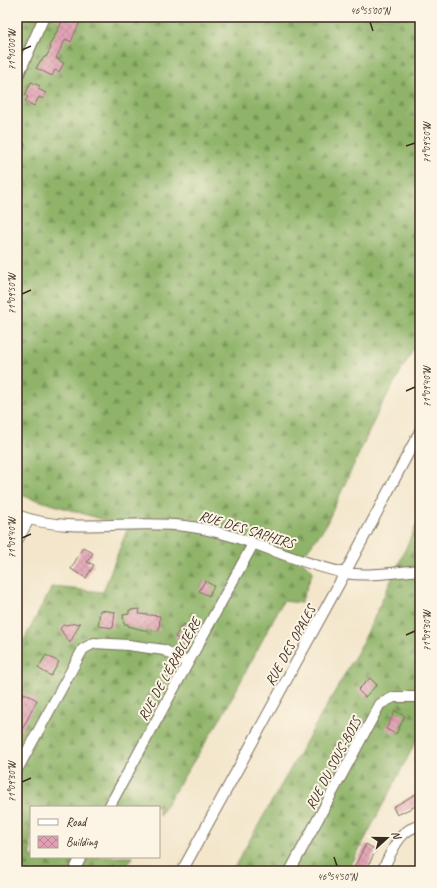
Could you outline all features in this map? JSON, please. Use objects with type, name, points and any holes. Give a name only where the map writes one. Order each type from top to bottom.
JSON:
[{"type":"street","points":[[17,78],[44,17]]},
{"type":"street","name":"RUE DES OPALES","points":[[182,871],[345,573],[420,431]]},
{"type":"street","name":"RUE DES SAPHIRS","points":[[17,515],[48,524],[184,526],[213,530],[345,573],[374,574],[420,570]]},
{"type":"street","points":[[17,541],[29,519]]},
{"type":"street","name":"RUE DE L'ÉRABLIÈRE","points":[[110,806],[253,544]]},
{"type":"street","points":[[17,770],[83,649],[94,642],[164,650],[188,663]]},
{"type":"street","name":"RUE DU SOUS-BOIS","points":[[290,871],[380,704],[394,697],[420,697]]},
{"type":"street","points":[[382,871],[403,832],[420,826]]},
{"type":"street","points":[[74,871],[81,858]]},
{"type":"green space","points":[[17,17],[420,17],[420,344],[417,343],[380,408],[325,527],[300,560],[313,571],[301,603],[283,601],[224,713],[160,814],[160,806],[30,806],[30,858],[132,858],[124,871],[17,871],[17,653],[52,587],[103,592],[128,527],[17,494]]},
{"type":"green space","points":[[420,517],[420,734],[348,871],[232,871],[362,644]]},
{"type":"building","points":[[52,17],[82,17],[71,42],[66,39],[56,58],[64,63],[59,72],[55,70],[52,76],[36,68],[41,60],[46,57],[51,48],[49,46],[62,22]]},
{"type":"building","points":[[31,82],[40,86],[38,89],[46,93],[43,99],[39,97],[34,106],[25,101],[28,97],[25,95]]},
{"type":"building","points":[[17,136],[23,140],[22,143],[25,144],[17,161]]},
{"type":"building","points":[[83,547],[93,553],[87,562],[94,565],[86,578],[71,569]]},
{"type":"building","points":[[205,581],[214,586],[209,596],[199,591]]},
{"type":"building","points":[[140,609],[139,614],[160,616],[159,631],[143,630],[128,626],[128,624],[124,624],[123,615],[129,614],[129,610]]},
{"type":"building","points":[[100,610],[115,612],[113,628],[98,626]]},
{"type":"building","points":[[80,623],[70,643],[60,629],[63,625]]},
{"type":"building","points":[[184,624],[192,630],[184,643],[175,637]]},
{"type":"building","points":[[46,655],[59,662],[51,676],[38,668]]},
{"type":"building","points":[[370,678],[377,685],[365,697],[358,690]]},
{"type":"building","points":[[24,693],[37,700],[21,732],[17,728],[17,706]]},
{"type":"building","points":[[395,711],[405,716],[396,734],[386,729]]},
{"type":"building","points":[[420,794],[420,804],[397,815],[393,807],[414,795]]},
{"type":"building","points":[[366,844],[376,850],[368,866],[365,871],[352,871]]}]
